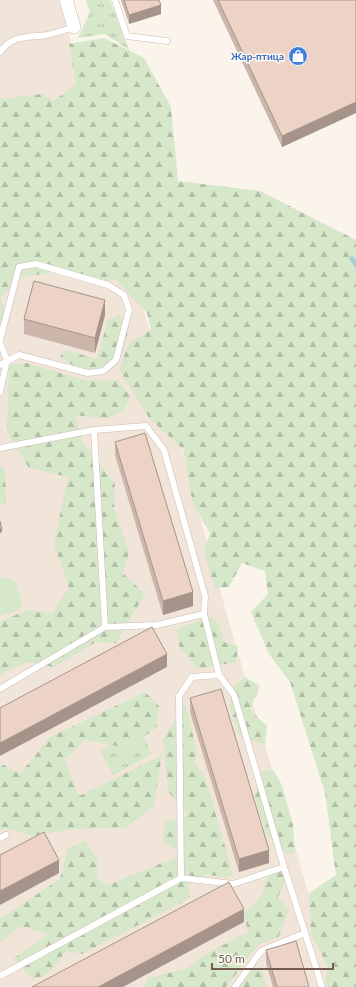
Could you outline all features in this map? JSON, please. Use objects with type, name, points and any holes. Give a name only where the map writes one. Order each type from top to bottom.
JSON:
[{"type":"street","points":[[66,0],[74,27]]},
{"type":"lane","points":[[115,0],[127,36],[168,41]]},
{"type":"lane","points":[[1,48],[22,37],[47,35],[74,27]]},
{"type":"lane","points":[[0,365],[7,360],[18,355],[88,373],[103,371],[116,360],[130,310],[124,296],[108,285],[36,264],[19,267],[0,341],[7,360],[0,392]]},
{"type":"lane","points":[[0,448],[94,430],[146,426],[164,450],[205,596],[204,614],[219,675],[234,695],[284,867],[322,987]]},
{"type":"lane","points":[[94,430],[105,627]]},
{"type":"lane","points":[[0,689],[105,627],[157,625],[204,614]]},
{"type":"lane","points":[[181,878],[179,696],[192,677],[219,675]]},
{"type":"lane","points":[[0,976],[181,878],[233,884],[284,867]]},
{"type":"lane","points":[[235,987],[261,951],[305,934]]},
{"type":"shaded area","points":[[0,0],[58,0],[62,9],[227,615],[336,987],[0,987]]},
{"type":"green space","points":[[86,0],[110,0],[129,50],[105,34],[78,38],[90,12]]},
{"type":"green space","points":[[104,38],[144,58],[171,107],[178,181],[260,191],[356,240],[356,987],[325,987],[328,966],[311,935],[309,893],[336,875],[325,793],[290,682],[269,654],[251,612],[268,594],[265,571],[242,563],[229,587],[215,588],[204,551],[210,533],[193,504],[183,449],[149,418],[119,369],[129,343],[151,330],[147,313],[115,279],[104,283],[54,272],[22,277],[1,296],[6,328],[0,335],[0,101],[1,99],[42,94],[53,101],[76,85],[69,44]]},
{"type":"green space","points":[[119,314],[129,328],[122,353],[98,370],[76,367],[60,357],[65,350],[97,359],[108,320]]},
{"type":"green space","points":[[27,363],[88,381],[118,380],[130,396],[124,410],[105,419],[75,415],[82,441],[115,484],[114,508],[129,553],[123,573],[145,594],[116,643],[96,642],[54,667],[27,662],[0,675],[0,622],[27,610],[52,613],[69,588],[54,544],[68,477],[29,468],[7,432],[9,365]]},
{"type":"green space","points":[[0,465],[5,470],[6,502],[0,505]]},
{"type":"green space","points":[[7,577],[16,582],[22,602],[19,610],[0,616],[0,579]]},
{"type":"green space","points":[[211,617],[220,626],[224,642],[238,646],[236,662],[198,669],[179,646],[177,629]]},
{"type":"green space","points":[[245,677],[260,686],[250,710],[267,726],[265,745],[239,735],[229,707],[233,686]]},
{"type":"green space","points":[[145,692],[159,706],[157,727],[128,748],[86,740],[65,759],[79,796],[162,755],[154,806],[125,828],[72,829],[32,836],[5,828],[0,831],[0,766],[2,764],[20,774],[50,737]]},
{"type":"green space","points":[[186,704],[197,753],[194,762],[205,777],[233,874],[225,878],[207,874],[188,885],[190,898],[82,954],[66,951],[51,971],[34,980],[13,959],[49,934],[20,926],[0,943],[0,919],[60,879],[68,849],[85,840],[98,860],[97,879],[108,885],[184,854],[162,842],[165,822],[188,815],[168,791],[163,739]]},
{"type":"green space","points":[[140,730],[152,754],[113,775],[100,751]]},
{"type":"green space","points":[[273,770],[282,785],[293,825],[295,852],[287,854],[266,835],[255,796],[261,771]]},
{"type":"green space","points":[[271,868],[288,875],[278,897],[289,910],[278,938],[258,945],[226,987],[144,987],[148,978],[188,968],[204,955],[248,932],[244,913],[260,898]]},
{"type":"green space","points":[[254,967],[263,972],[266,987],[241,987]]},
{"type":"building","points":[[124,0],[159,0],[161,5],[129,15]]},
{"type":"building","name":"Жар-птица","points":[[218,0],[356,0],[356,102],[282,136]]},
{"type":"building","points":[[34,281],[105,300],[95,338],[24,319]]},
{"type":"building","points":[[145,433],[193,592],[163,601],[115,442]]},
{"type":"building","points":[[152,627],[167,654],[0,743],[0,708]]},
{"type":"building","points":[[221,689],[269,850],[239,859],[190,698]]},
{"type":"building","points":[[44,832],[59,860],[0,891],[0,855]]},
{"type":"building","points":[[229,882],[244,909],[98,987],[32,987]]},
{"type":"building","points":[[296,941],[309,987],[277,987],[266,950]]},
{"type":"waterway","points":[[352,259],[356,264]]},
{"type":"place","name":"Жар-птица","points":[[298,56]]}]
